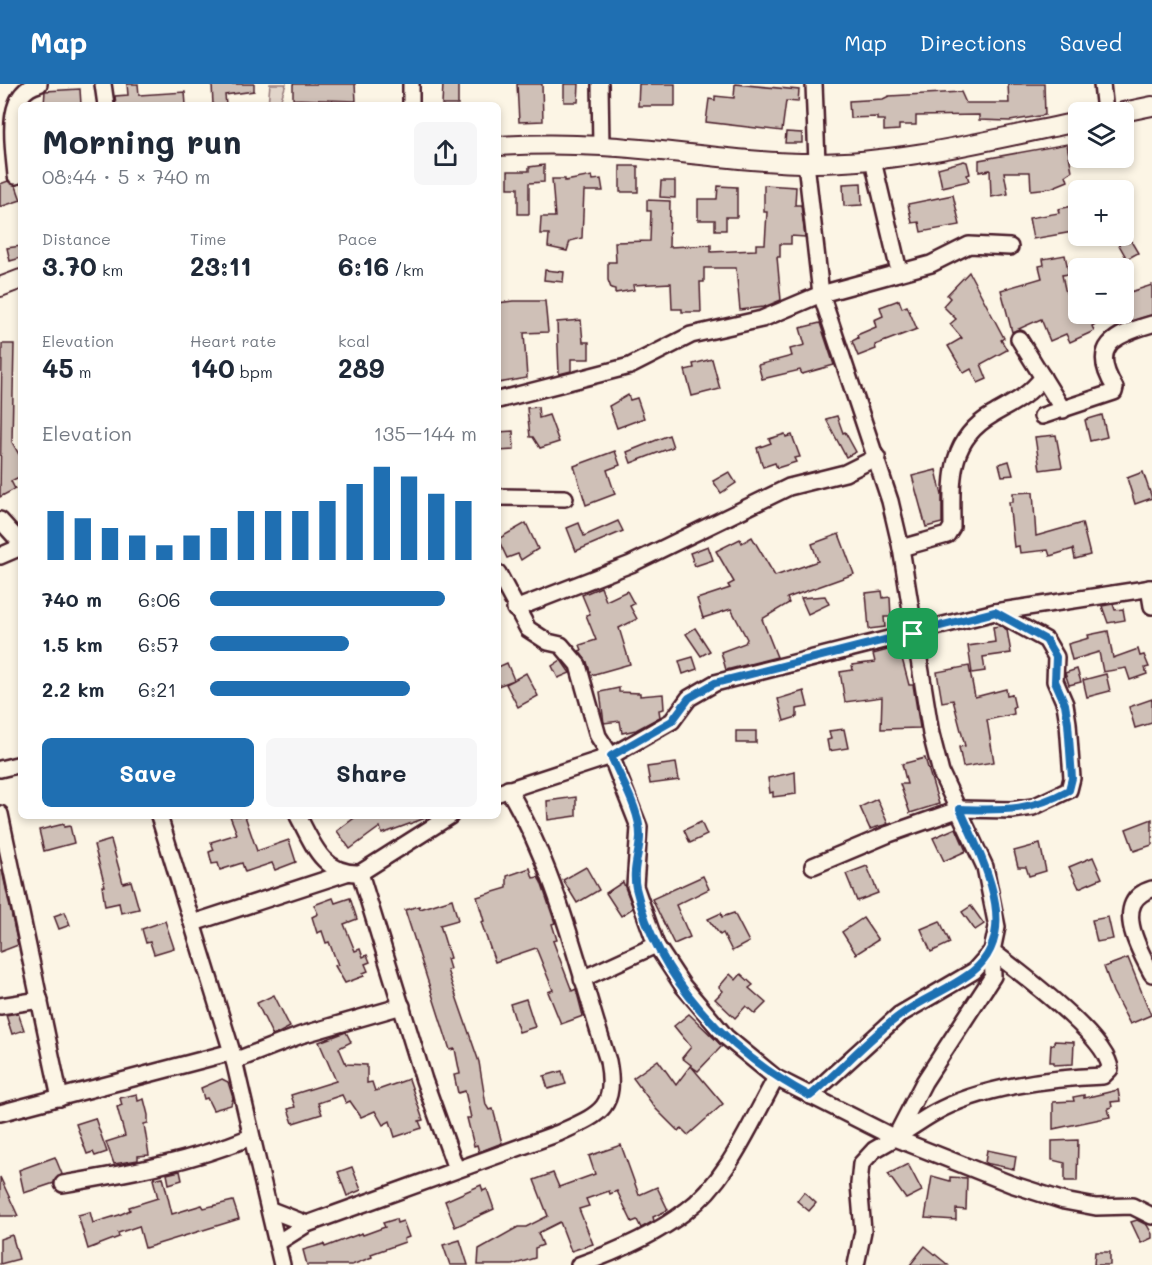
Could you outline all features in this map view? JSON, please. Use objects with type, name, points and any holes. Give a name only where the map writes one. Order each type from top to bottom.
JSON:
[{"type":"street","points":[[16,176],[7,135],[20,95],[39,84]]},
{"type":"street","points":[[103,84],[106,102]]},
{"type":"street","points":[[411,84],[411,102]]},
{"type":"street","points":[[600,84],[601,146]]},
{"type":"street","points":[[814,84],[811,163],[821,294],[877,457],[901,548],[913,634],[931,734],[941,773],[960,809],[985,867],[996,911],[997,927],[992,951],[993,976],[924,1082],[895,1138]]},
{"type":"street","points":[[1102,84],[1104,102]]},
{"type":"street","points":[[1134,110],[1152,106]]},
{"type":"street","points":[[501,146],[601,146],[737,159],[811,163],[873,160],[1068,124]]},
{"type":"street","points":[[873,160],[898,271]]},
{"type":"street","points":[[501,399],[630,366],[691,335],[762,319],[821,294],[898,271],[931,264],[969,245],[1010,247]]},
{"type":"street","points":[[0,287],[18,280]]},
{"type":"street","points":[[1042,416],[1114,392],[1115,388],[1105,371],[1103,361],[1107,350],[1114,340],[1126,332],[1152,324]]},
{"type":"street","points":[[1019,339],[1063,410]]},
{"type":"street","points":[[901,548],[947,536],[952,527],[953,464],[961,445],[977,425],[1020,401],[1043,377]]},
{"type":"street","points":[[515,609],[631,564],[789,487],[845,473],[877,457]]},
{"type":"street","points":[[501,497],[565,498]]},
{"type":"street","points":[[0,520],[18,541]]},
{"type":"street","points":[[0,556],[18,547]]},
{"type":"street","points":[[501,579],[515,609],[528,629],[548,642],[561,645],[578,666],[598,736],[611,756],[639,827],[635,886],[656,945],[705,1015],[726,1037],[776,1078],[895,1138],[1011,1184],[1064,1201],[1096,1207],[1132,1206],[1152,1216]]},
{"type":"street","points":[[277,1243],[307,1224],[456,1169],[524,1148],[583,1122],[599,1112],[610,1099],[612,1082],[608,1061],[541,850],[503,791],[611,756],[672,721],[689,698],[715,683],[995,612],[1150,588],[1152,606]]},
{"type":"street","points":[[813,866],[889,834],[960,809],[1012,810],[1033,807],[1069,790],[1072,778],[1065,704],[1055,681],[1056,657],[1046,640],[995,612]]},
{"type":"street","points":[[0,770],[18,765]]},
{"type":"street","points":[[0,814],[60,1098]]},
{"type":"street","points":[[160,819],[233,1056],[251,1137],[271,1210],[282,1265]]},
{"type":"street","points":[[300,819],[314,847],[326,862],[353,873],[402,1006],[424,1080],[456,1169]]},
{"type":"street","points":[[193,923],[353,873],[445,819]]},
{"type":"street","points":[[1152,889],[1143,892],[1135,900],[1131,910],[1131,928],[1152,974]]},
{"type":"street","points":[[582,979],[656,945]]},
{"type":"street","points":[[810,1096],[899,1015],[959,982],[974,971],[992,951]]},
{"type":"street","points":[[856,1265],[864,1231],[859,1184],[861,1164],[874,1150],[934,1113],[973,1096],[1069,1078],[1103,1076],[1110,1069],[1101,1047],[1082,1027],[1036,985],[992,951]]},
{"type":"street","points":[[0,1006],[40,1000]]},
{"type":"street","points":[[0,1113],[233,1056],[402,1006]]},
{"type":"street","points":[[579,1265],[640,1240],[687,1211],[721,1173],[776,1078]]},
{"type":"street","points":[[63,1184],[187,1160],[251,1137]]},
{"type":"street","points":[[271,1210],[307,1224]]},
{"type":"shaded area","points":[[270,84],[286,84],[280,102],[268,102]]},
{"type":"building","points":[[127,84],[138,84],[139,95],[185,92],[186,102],[116,102],[115,96],[128,95]]},
{"type":"building","points":[[212,84],[254,84],[254,91],[225,95],[226,102],[213,102]]},
{"type":"building","points":[[293,84],[355,84],[356,101],[293,99]]},
{"type":"building","points":[[443,84],[458,84],[458,102],[442,102]]},
{"type":"building","points":[[517,84],[542,84],[543,121],[519,122]]},
{"type":"building","points":[[564,84],[579,84],[578,102],[564,102]]},
{"type":"building","points":[[639,84],[675,84],[675,106],[638,106]]},
{"type":"building","points":[[735,84],[799,90],[798,102],[786,101],[782,131],[706,122],[709,99],[715,100],[715,96],[734,98]]},
{"type":"building","points":[[1008,84],[1044,84],[1045,115],[1010,121],[979,120],[979,115],[916,116],[916,125],[899,125],[899,130],[884,131],[884,120],[877,120],[877,117],[850,118],[849,101],[883,99],[889,96],[961,92],[966,103],[1009,103]]},
{"type":"building","points":[[80,89],[81,102],[44,102],[45,91]]},
{"type":"building","points":[[786,132],[802,133],[802,143],[785,143]]},
{"type":"building","points":[[1067,144],[1068,168],[1071,168],[1072,171],[1066,175],[1068,181],[1051,188],[1031,190],[1030,172],[1004,172],[1008,194],[991,197],[990,170],[979,172],[979,160]]},
{"type":"building","points":[[967,162],[970,174],[967,175],[969,181],[942,187],[938,168]]},
{"type":"building","points":[[544,165],[544,182],[529,183],[529,214],[518,214],[518,188],[508,188],[508,171],[529,171],[529,167]]},
{"type":"building","points":[[620,166],[638,166],[638,192],[620,192]]},
{"type":"building","points":[[592,176],[593,180],[601,179],[603,191],[584,191],[582,238],[570,241],[567,251],[548,247],[549,234],[540,234],[541,217],[555,217],[552,179],[565,179],[565,181]]},
{"type":"building","points":[[8,181],[16,186],[18,201],[0,207],[0,184]]},
{"type":"building","points":[[661,181],[675,181],[675,198],[660,197]]},
{"type":"building","points":[[861,183],[862,205],[844,206],[843,184]]},
{"type":"building","points":[[764,185],[796,187],[795,205],[801,205],[805,237],[791,236],[791,244],[780,244],[780,257],[777,257],[781,300],[764,307],[740,310],[736,268],[704,268],[704,282],[700,282],[701,312],[682,312],[682,309],[672,309],[671,283],[633,285],[634,290],[615,293],[615,289],[611,288],[608,280],[608,262],[616,262],[615,242],[650,241],[651,211],[647,211],[647,200],[670,201],[669,247],[711,245],[711,252],[756,250],[756,244],[765,244],[767,212],[764,212]]},
{"type":"building","points":[[718,186],[737,187],[737,217],[726,217],[726,230],[715,230],[715,220],[698,220],[698,199],[717,199]]},
{"type":"building","points":[[953,195],[960,225],[921,232],[919,222],[912,223],[908,204]]},
{"type":"building","points":[[1068,207],[1068,233],[1033,239],[1029,218],[1059,213],[1058,209]]},
{"type":"building","points":[[18,246],[18,259],[10,261],[7,248]]},
{"type":"building","points":[[1120,246],[1134,246],[1138,253],[1126,258]]},
{"type":"building","points":[[1065,255],[1068,274],[1062,275],[1068,298],[1068,324],[1095,324],[1092,326],[1094,331],[1070,342],[1066,334],[1050,341],[1041,319],[1012,332],[1001,290],[1042,278],[1039,266],[1044,265],[1043,259]]},
{"type":"building","points":[[545,270],[564,272],[563,282],[544,280]]},
{"type":"building","points":[[969,272],[1004,338],[1001,340],[1007,350],[981,364],[987,379],[978,383],[971,369],[964,373],[948,346],[962,338],[950,324],[956,319],[943,306],[950,298],[947,295]]},
{"type":"building","points":[[1152,285],[1152,315],[1134,320],[1134,291]]},
{"type":"building","points":[[899,300],[902,308],[907,306],[917,329],[875,345],[876,349],[858,356],[852,341],[858,338],[857,335],[876,327],[874,320],[883,316],[880,307]]},
{"type":"building","points":[[545,301],[548,332],[524,333],[527,378],[501,382],[501,303]]},
{"type":"building","points":[[581,320],[583,342],[589,342],[589,359],[571,359],[571,371],[559,374],[557,322]]},
{"type":"building","points":[[820,323],[834,365],[802,374],[800,370],[762,379],[758,365],[792,356],[790,349],[805,345],[800,328]]},
{"type":"building","points":[[2,344],[14,344],[12,442],[18,453],[18,478],[11,481],[15,489],[0,497]]},
{"type":"building","points":[[712,359],[720,389],[692,396],[685,370],[694,368],[693,364]]},
{"type":"building","points":[[628,395],[630,400],[637,398],[644,418],[617,428],[609,406]]},
{"type":"building","points":[[538,407],[539,418],[549,415],[559,442],[540,448],[533,437],[530,437],[527,408]]},
{"type":"building","points":[[1102,415],[1107,437],[1090,441],[1085,420]]},
{"type":"building","points":[[837,416],[843,433],[845,432],[856,452],[846,457],[826,419]]},
{"type":"building","points":[[513,431],[514,450],[501,451],[501,432]]},
{"type":"building","points":[[785,434],[786,437],[792,435],[800,457],[794,458],[796,462],[777,468],[775,463],[763,467],[757,448],[771,443],[769,439]]},
{"type":"building","points":[[669,435],[673,447],[631,463],[627,452]]},
{"type":"building","points":[[1056,435],[1062,467],[1040,470],[1035,437]]},
{"type":"building","points":[[615,451],[620,465],[607,470],[615,494],[586,505],[574,466]]},
{"type":"building","points":[[1009,461],[1013,475],[1002,476],[999,464]]},
{"type":"building","points":[[936,470],[942,495],[942,523],[926,527],[912,476]]},
{"type":"building","points":[[729,472],[736,483],[721,493],[713,481]]},
{"type":"building","points":[[1143,472],[1152,498],[1135,504],[1127,478]]},
{"type":"building","points":[[1033,492],[1036,536],[1082,523],[1090,555],[1075,559],[1073,549],[1050,556],[1048,550],[1020,553],[1019,546],[1014,547],[1009,502],[1013,502],[1013,493]]},
{"type":"building","points":[[618,521],[623,531],[576,551],[567,528],[579,523],[584,536]]},
{"type":"building","points":[[526,523],[538,549],[521,560],[518,554],[507,558],[501,545],[501,537]]},
{"type":"building","points":[[839,534],[854,574],[787,598],[789,603],[762,619],[777,657],[726,670],[721,652],[745,643],[747,639],[731,609],[703,618],[697,599],[730,588],[728,585],[734,582],[716,551],[740,539],[742,543],[752,537],[775,576],[818,561],[812,544]]},
{"type":"building","points":[[708,546],[713,560],[695,566],[690,553]]},
{"type":"building","points":[[601,587],[606,601],[627,591],[634,604],[630,606],[637,619],[619,628],[630,664],[591,675],[587,662],[579,651],[582,650],[580,645],[596,640],[586,615],[590,614],[582,595]]},
{"type":"building","points":[[882,591],[883,598],[890,597],[891,617],[884,617],[885,627],[869,629],[866,593]]},
{"type":"building","points":[[825,596],[829,604],[808,614],[801,598]]},
{"type":"building","points":[[1113,604],[1115,610],[1123,609],[1125,620],[1108,623],[1102,606]]},
{"type":"building","points":[[1001,626],[1007,630],[1011,653],[983,657],[985,671],[972,673],[968,646],[995,642],[993,627]]},
{"type":"building","points":[[695,628],[710,651],[701,656],[686,634]]},
{"type":"building","points":[[1108,631],[1113,658],[1138,649],[1140,656],[1144,655],[1149,667],[1145,668],[1147,674],[1130,680],[1126,668],[1103,672],[1099,652],[1072,660],[1068,644],[1089,638],[1088,635]]},
{"type":"building","points":[[899,647],[909,685],[913,685],[920,728],[881,729],[882,697],[845,702],[840,672],[853,670],[852,665],[875,662],[873,654]]},
{"type":"building","points":[[693,657],[697,669],[683,674],[679,661]]},
{"type":"building","points":[[561,660],[570,673],[558,678],[552,666]]},
{"type":"building","points":[[507,663],[514,680],[501,685],[501,666]]},
{"type":"building","points":[[969,666],[975,697],[1006,689],[1007,695],[1012,694],[1015,707],[1013,707],[1014,714],[987,720],[994,762],[963,767],[959,747],[965,746],[953,700],[942,702],[937,672]]},
{"type":"building","points":[[1077,669],[1081,682],[1069,685],[1065,673]]},
{"type":"building","points":[[526,673],[538,696],[518,707],[506,684]]},
{"type":"building","points":[[1106,674],[1110,691],[1087,697],[1083,680]]},
{"type":"building","points":[[619,688],[619,692],[640,693],[640,696],[663,694],[664,709],[659,710],[660,717],[636,730],[622,733],[620,721],[604,723],[600,692]]},
{"type":"building","points":[[804,691],[808,707],[797,709],[797,717],[784,721],[778,699]]},
{"type":"building","points":[[1152,699],[1152,723],[1135,728],[1129,707]]},
{"type":"building","points":[[844,729],[848,748],[829,751],[827,740],[831,739],[829,731]]},
{"type":"building","points":[[736,731],[756,731],[756,743],[736,743]]},
{"type":"building","points":[[925,758],[939,804],[910,813],[900,784],[907,784],[902,764]]},
{"type":"building","points":[[676,763],[679,780],[650,784],[647,767]]},
{"type":"building","points":[[795,772],[796,794],[773,797],[773,792],[770,793],[768,778]]},
{"type":"building","points":[[576,797],[576,816],[548,820],[547,801]]},
{"type":"building","points":[[877,799],[888,824],[870,829],[860,807]]},
{"type":"building","points":[[231,819],[246,819],[257,851],[289,840],[296,862],[275,870],[272,863],[245,872],[242,863],[220,870],[218,863],[212,864],[209,852],[214,850],[211,842],[237,834]]},
{"type":"building","points":[[353,819],[423,819],[382,834],[380,827],[350,849],[337,831]]},
{"type":"building","points":[[1152,819],[1152,845],[1134,851],[1126,829]]},
{"type":"building","points":[[701,822],[707,835],[690,843],[684,830]]},
{"type":"building","points":[[64,824],[64,827],[70,826],[74,843],[44,851],[39,830]]},
{"type":"building","points":[[956,828],[966,851],[944,861],[933,838]]},
{"type":"building","points":[[111,840],[123,883],[131,881],[139,909],[121,913],[119,903],[105,906],[102,886],[105,886],[94,845]]},
{"type":"building","points":[[1040,844],[1046,871],[1029,876],[1026,867],[1018,867],[1014,851]]},
{"type":"building","points":[[1093,857],[1102,878],[1079,888],[1069,867]]},
{"type":"building","points":[[867,866],[878,893],[857,901],[846,874]]},
{"type":"building","points":[[586,867],[599,890],[577,903],[563,880]]},
{"type":"building","points":[[530,868],[533,878],[538,877],[541,882],[555,923],[552,924],[557,940],[553,941],[572,991],[576,989],[583,1016],[561,1024],[548,992],[553,990],[536,948],[495,962],[481,922],[484,921],[477,897],[507,888],[507,876]]},
{"type":"building","points":[[2,870],[18,945],[0,952],[0,871]]},
{"type":"building","points":[[703,876],[709,889],[676,905],[690,937],[674,944],[652,899]]},
{"type":"building","points":[[623,882],[633,908],[621,916],[606,893]]},
{"type":"building","points":[[333,898],[335,903],[350,898],[357,919],[344,924],[355,951],[360,949],[363,957],[367,955],[370,962],[365,964],[368,971],[363,973],[364,976],[345,983],[335,966],[338,965],[329,942],[326,943],[322,931],[317,933],[312,917],[318,914],[314,905]]},
{"type":"building","points":[[452,899],[458,920],[440,925],[450,958],[447,959],[450,969],[447,970],[479,1062],[486,1105],[489,1110],[493,1109],[502,1143],[479,1152],[477,1145],[474,1146],[467,1118],[471,1118],[465,1091],[458,1093],[454,1075],[460,1074],[455,1049],[450,1050],[405,910],[419,906],[420,909]]},
{"type":"building","points":[[971,906],[984,924],[975,930],[962,912]]},
{"type":"building","points":[[65,912],[70,925],[59,929],[54,916]]},
{"type":"building","points":[[721,913],[722,917],[734,913],[749,942],[732,951],[723,933],[720,935],[708,919]]},
{"type":"building","points":[[1108,917],[1113,939],[1097,942],[1092,920]]},
{"type":"building","points":[[863,918],[878,940],[856,954],[842,932]]},
{"type":"building","points":[[165,921],[174,948],[154,954],[150,942],[146,943],[142,929]]},
{"type":"building","points":[[940,921],[950,943],[931,952],[921,929]]},
{"type":"building","points":[[1128,958],[1151,1015],[1130,1024],[1113,992],[1104,967]]},
{"type":"building","points":[[730,974],[736,980],[741,974],[753,985],[749,988],[766,1003],[755,1014],[746,1006],[735,1018],[715,999],[723,991],[719,987]]},
{"type":"building","points":[[274,995],[290,1027],[273,1036],[257,1003]]},
{"type":"building","points":[[526,999],[535,1027],[519,1032],[510,1004]]},
{"type":"building","points":[[18,1013],[24,1030],[12,1034],[6,1015]]},
{"type":"building","points":[[689,1014],[722,1046],[698,1071],[691,1066],[723,1104],[688,1135],[681,1128],[678,1131],[656,1109],[633,1078],[658,1060],[676,1085],[691,1065],[682,1058],[691,1047],[674,1026]]},
{"type":"building","points":[[346,1032],[351,1042],[339,1048],[346,1064],[367,1065],[367,1083],[372,1082],[375,1091],[409,1079],[423,1120],[419,1121],[422,1128],[395,1137],[390,1121],[383,1125],[375,1111],[361,1117],[350,1101],[346,1103],[342,1095],[318,1103],[322,1114],[293,1123],[288,1109],[295,1107],[291,1095],[336,1081],[319,1042]]},
{"type":"building","points":[[1054,1041],[1074,1042],[1073,1064],[1054,1065],[1054,1062],[1050,1062],[1051,1044],[1054,1045]]},
{"type":"building","points":[[562,1071],[566,1084],[548,1089],[544,1076]]},
{"type":"building","points":[[222,1079],[228,1082],[233,1098],[231,1105],[213,1110],[207,1098],[204,1099],[201,1088]]},
{"type":"building","points":[[1118,1090],[1120,1101],[1111,1102],[1112,1107],[1108,1108],[1110,1117],[1053,1129],[1053,1102],[1074,1101],[1073,1097],[1084,1095],[1084,1098]]},
{"type":"building","points":[[137,1094],[138,1101],[144,1099],[148,1115],[148,1123],[144,1124],[149,1155],[138,1156],[138,1160],[114,1164],[106,1142],[125,1136],[117,1107],[122,1105],[120,1098]]},
{"type":"building","points":[[95,1118],[107,1152],[95,1156],[93,1152],[87,1154],[76,1124]]},
{"type":"building","points":[[1078,1140],[1077,1181],[1065,1181],[1065,1163],[1052,1160],[1052,1141]]},
{"type":"building","points":[[621,1145],[639,1195],[657,1187],[668,1210],[653,1217],[654,1221],[641,1228],[637,1220],[632,1222],[617,1191],[610,1194],[609,1191],[586,1199],[589,1206],[579,1209],[593,1244],[571,1251],[560,1222],[538,1233],[543,1245],[535,1248],[535,1258],[512,1265],[478,1265],[479,1249],[518,1227],[526,1227],[548,1216],[534,1180],[553,1173],[559,1187],[595,1174],[589,1156]]},
{"type":"building","points":[[987,1150],[1016,1156],[1014,1169],[985,1163]]},
{"type":"building","points":[[55,1157],[62,1174],[54,1183],[24,1193],[19,1170]]},
{"type":"building","points":[[908,1164],[922,1191],[906,1199],[888,1174]]},
{"type":"building","points":[[352,1167],[361,1190],[347,1196],[338,1172]]},
{"type":"building","points":[[180,1171],[182,1180],[169,1184],[167,1174]]},
{"type":"building","points":[[932,1176],[950,1181],[950,1177],[967,1178],[966,1210],[956,1209],[956,1220],[925,1218]]},
{"type":"building","points":[[0,1177],[18,1216],[0,1216]]},
{"type":"building","points":[[163,1177],[172,1214],[202,1205],[204,1208],[233,1201],[239,1219],[145,1248],[139,1226],[118,1233],[119,1237],[88,1249],[78,1215],[90,1212],[93,1223],[119,1215],[130,1210],[129,1207],[158,1198],[153,1179]]},
{"type":"building","points":[[481,1185],[483,1191],[487,1189],[494,1209],[455,1227],[445,1201]]},
{"type":"building","points":[[804,1192],[816,1203],[809,1211],[797,1201]]},
{"type":"building","points":[[396,1219],[397,1223],[403,1221],[409,1237],[404,1239],[405,1242],[371,1254],[372,1257],[352,1265],[307,1265],[303,1250],[324,1244],[325,1247],[362,1233],[363,1235],[385,1227],[383,1223]]},
{"type":"building","points":[[1137,1220],[1147,1225],[1152,1238],[1141,1243],[1131,1222]]},
{"type":"building","points":[[12,1235],[19,1259],[0,1264],[0,1239]]},
{"type":"building","points":[[460,1240],[468,1265],[450,1265],[443,1245]]},
{"type":"building","points":[[925,1246],[948,1265],[910,1265]]},
{"type":"building","points":[[1095,1252],[1110,1252],[1110,1265],[1094,1265]]},
{"type":"route","points":[[995,612],[1046,640],[1056,657],[1055,681],[1065,704],[1072,778],[1069,790],[1033,807],[1012,810],[960,809],[985,867],[992,892],[997,927],[992,951],[974,971],[959,982],[915,1004],[899,1015],[810,1096],[776,1078],[726,1037],[705,1015],[656,945],[635,886],[639,827],[611,756],[672,721],[689,698],[715,683],[913,634],[995,612]]}]
